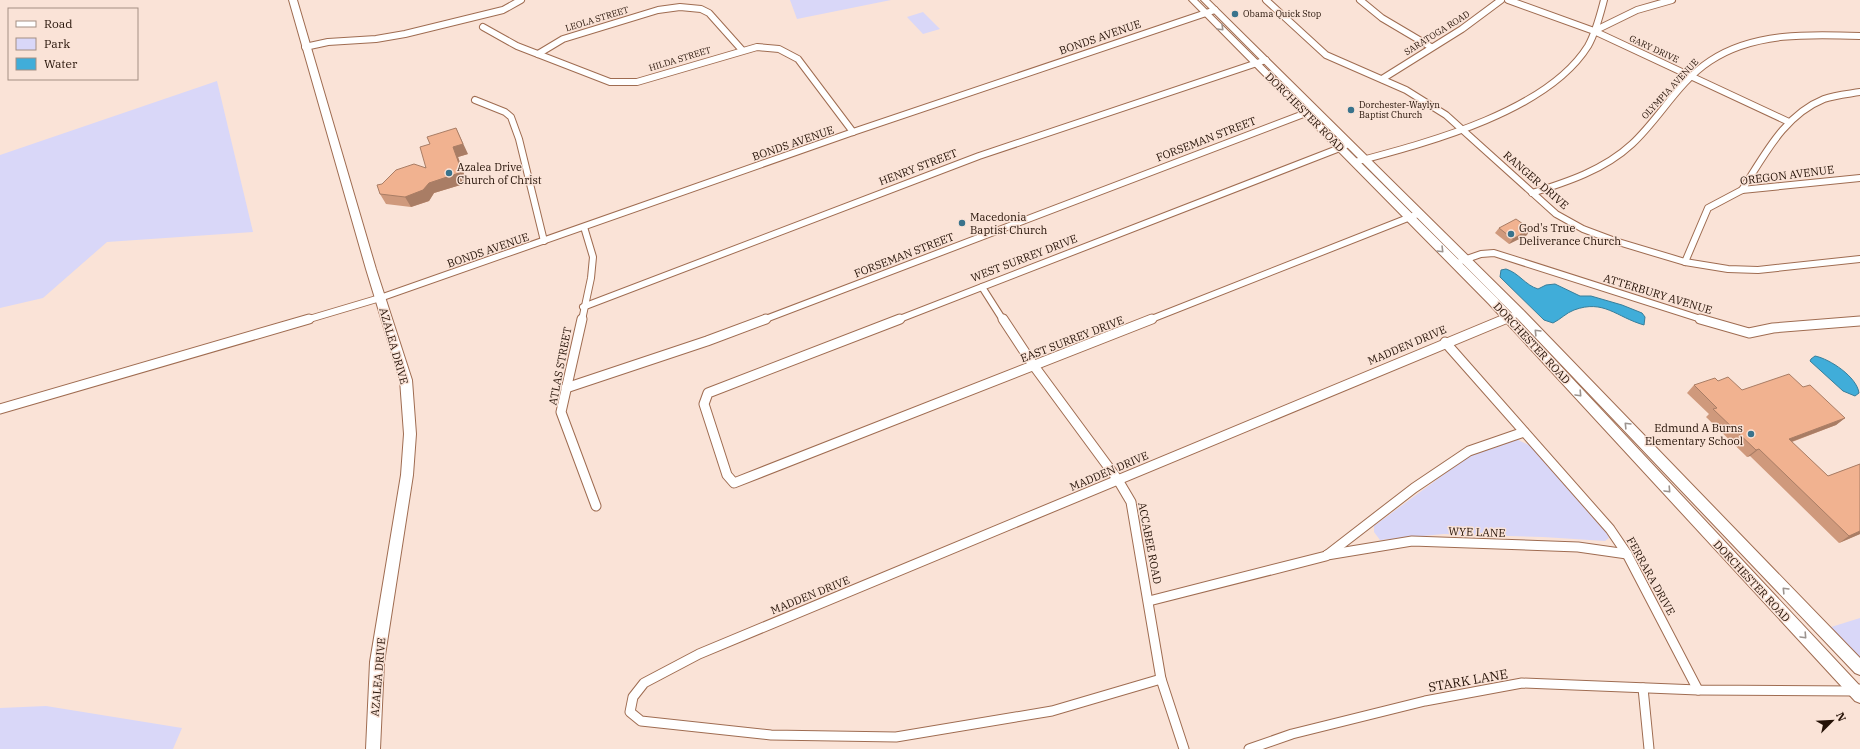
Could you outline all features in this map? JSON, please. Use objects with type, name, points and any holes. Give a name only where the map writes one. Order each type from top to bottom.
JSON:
[{"type":"main road","name":"AZALEA DRIVE","points":[[293,0],[305,47],[406,380],[410,434],[407,475],[378,662],[373,749]]},
{"type":"main road","name":"DORCHESTER ROAD","points":[[1193,0],[1256,63],[1310,112],[1460,261],[1519,313],[1860,668]]},
{"type":"main road","name":"DORCHESTER ROAD","points":[[1205,0],[1266,60],[1310,112]]},
{"type":"main road","name":"DORCHESTER ROAD","points":[[1460,261],[1508,317],[1858,692]]},
{"type":"street","points":[[305,47],[328,42],[376,39],[405,34],[503,10],[521,0]]},
{"type":"street","name":"RANGER DRIVE","points":[[1266,0],[1326,55],[1406,90],[1446,115],[1556,214],[1583,229],[1615,241],[1685,262],[1728,269],[1758,270],[1860,259]]},
{"type":"street","points":[[1360,0],[1382,18],[1431,47]]},
{"type":"street","name":"SARATOGA ROAD","points":[[1382,79],[1462,29],[1501,0]]},
{"type":"street","name":"GARY DRIVE","points":[[1508,0],[1594,31],[1789,122]]},
{"type":"street","points":[[1359,161],[1464,130],[1510,109],[1540,90],[1565,70],[1584,50],[1594,31],[1604,0]]},
{"type":"street","points":[[1594,31],[1636,10],[1672,0]]},
{"type":"street","name":"LEOLA STREET","points":[[538,54],[563,39],[658,10],[680,7],[701,9],[709,13],[742,50]]},
{"type":"street","name":"BONDS AVENUE","points":[[0,409],[380,298],[544,242],[853,132],[1205,12],[1215,10]]},
{"type":"street","name":"HILDA STREET","points":[[484,27],[517,46],[610,82],[637,82],[742,50],[768,46],[788,52],[798,59],[853,132]]},
{"type":"street","name":"OLYMPIA AVENUE","points":[[1532,193],[1562,184],[1624,151],[1692,77],[1713,59],[1750,44],[1795,36],[1860,36]]},
{"type":"street","name":"HENRY STREET","points":[[583,307],[979,156],[1266,60]]},
{"type":"street","points":[[1742,190],[1789,122],[1806,109],[1822,100],[1860,92]]},
{"type":"street","points":[[475,100],[504,112],[511,117],[519,139],[544,242]]},
{"type":"street","name":"FORSEMAN STREET","points":[[566,388],[707,341],[1310,112]]},
{"type":"street","name":"WEST SURREY DRIVE","points":[[734,483],[727,475],[704,404],[708,393],[1344,146]]},
{"type":"street","name":"OREGON AVENUE","points":[[1685,262],[1708,208],[1742,190],[1860,178]]},
{"type":"street","name":"EAST SURREY DRIVE","points":[[734,483],[1414,216]]},
{"type":"street","name":"ATLAS STREET","points":[[584,227],[593,257],[591,278],[583,307],[561,412],[596,506]]},
{"type":"street","name":"ATTERBURY AVENUE","points":[[1460,261],[1481,254],[1494,253],[1749,333],[1773,328],[1860,321]]},
{"type":"street","name":"ACCABEE ROAD","points":[[982,287],[1034,366],[1118,480],[1131,502],[1149,601],[1161,679],[1184,749]]},
{"type":"street","name":"MADDEN DRIVE","points":[[1161,679],[1052,711],[896,737],[763,734],[641,721],[630,712],[632,697],[644,683],[699,654],[1445,342],[1519,313]]},
{"type":"street","name":"FERRARA DRIVE","points":[[1445,342],[1600,517],[1627,554],[1698,690]]},
{"type":"street","name":"WYE LANE","points":[[1326,556],[1414,488],[1470,451],[1524,432]]},
{"type":"street","name":"WYE LANE","points":[[1149,601],[1326,556],[1412,541],[1578,547],[1627,554]]},
{"type":"street","name":"STARK LANE","points":[[1249,749],[1292,734],[1425,700],[1522,683],[1698,690]]},
{"type":"street","points":[[1643,688],[1649,749]]},
{"type":"street","points":[[1698,690],[1858,692]]},
{"type":"green space","points":[[790,0],[891,0],[797,19]]},
{"type":"green space","points":[[923,12],[940,29],[923,34],[907,17]]},
{"type":"green space","points":[[217,81],[253,232],[107,242],[43,298],[0,308],[0,155]]},
{"type":"green space","points":[[1516,439],[1533,447],[1606,530],[1609,538],[1605,541],[1543,537],[1444,534],[1380,540],[1374,532],[1374,526],[1473,453]]},
{"type":"green space","points":[[1860,618],[1860,660],[1828,628]]},
{"type":"green space","points":[[46,706],[182,728],[173,749],[0,749],[0,708]]},
{"type":"water","points":[[1506,269],[1515,273],[1529,285],[1538,289],[1546,285],[1555,284],[1580,296],[1591,296],[1622,305],[1642,313],[1645,317],[1644,325],[1634,322],[1610,310],[1594,307],[1584,307],[1574,310],[1553,323],[1544,320],[1500,277],[1501,270]]},
{"type":"water","points":[[1815,356],[1835,365],[1848,375],[1857,387],[1859,393],[1855,396],[1843,391],[1810,361]]},
{"type":"building","points":[[456,128],[463,144],[453,147],[462,172],[429,183],[423,190],[405,197],[380,194],[377,185],[382,184],[396,170],[414,164],[426,168],[420,147],[430,144],[427,137]]},
{"type":"building","points":[[1516,219],[1530,229],[1513,239],[1499,228]]},
{"type":"building","name":"Edmund A Burns Elementary School","points":[[1789,374],[1803,387],[1810,385],[1845,418],[1789,439],[1828,476],[1860,464],[1860,531],[1849,536],[1759,449],[1756,450],[1713,409],[1717,408],[1694,385],[1715,378],[1718,381],[1728,377],[1742,390]]},
{"type":"place","name":"Obama Quick Stop","points":[[1235,14]]},
{"type":"place","name":"Dorchester-Waylyn Baptist Church","points":[[1351,110]]},
{"type":"place","name":"Azalea Drive Church of Christ","points":[[449,173]]},
{"type":"place","name":"Macedonia Baptist Church","points":[[962,223]]},
{"type":"place","name":"God's True Deliverance Church","points":[[1511,234]]},
{"type":"place","name":"Edmund A Burns Elementary School","points":[[1751,434]]}]
